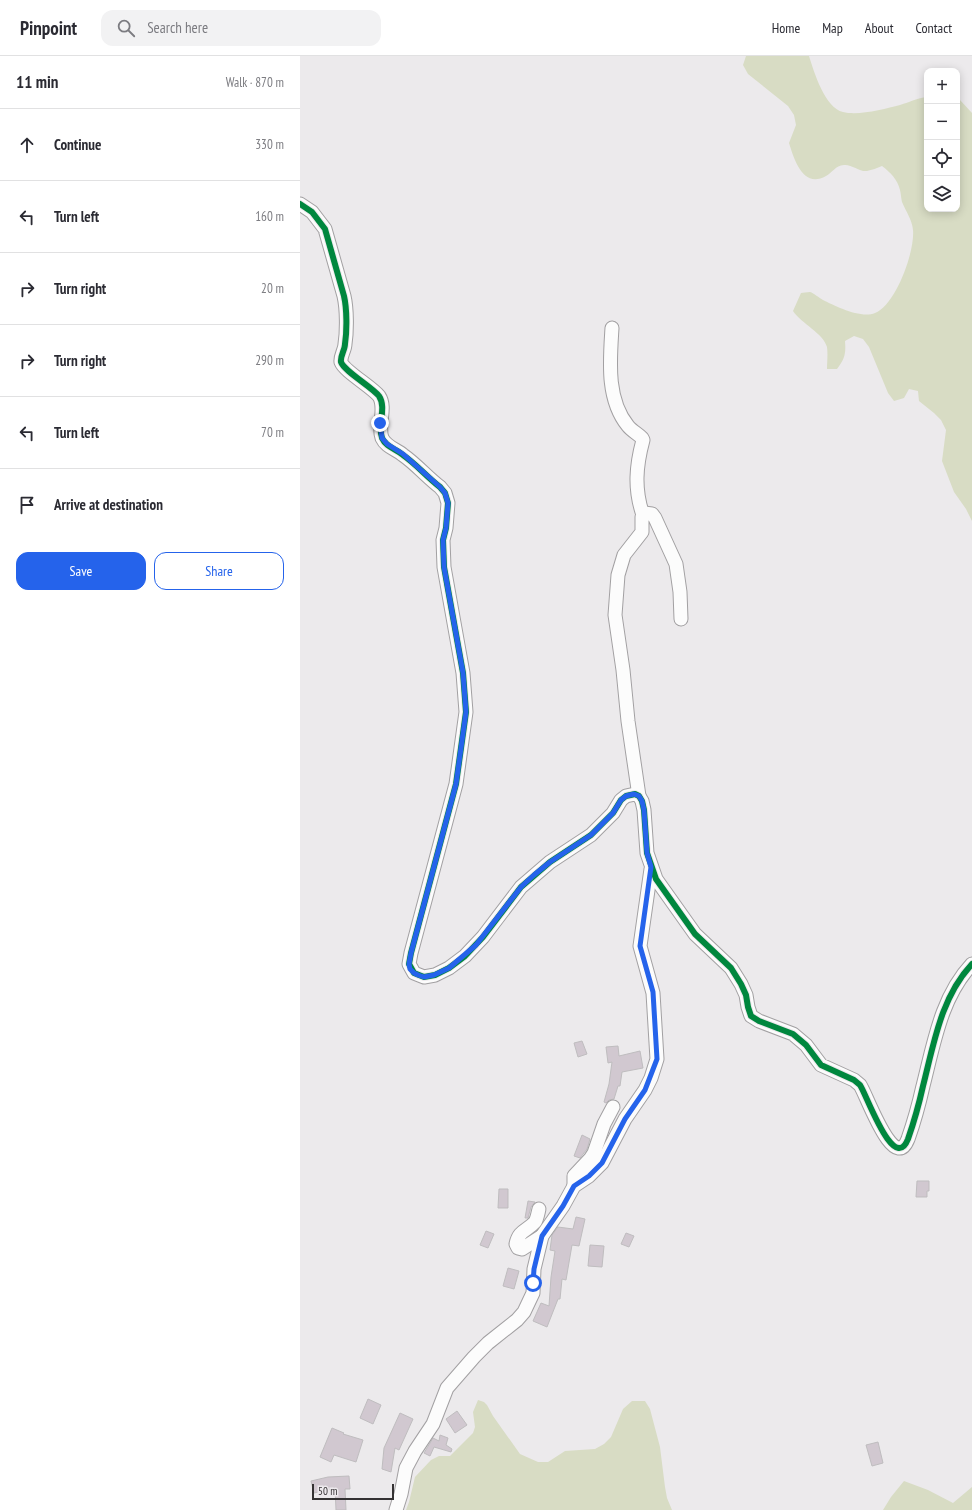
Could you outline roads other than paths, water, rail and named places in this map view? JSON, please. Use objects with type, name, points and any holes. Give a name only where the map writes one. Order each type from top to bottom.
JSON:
[{"type":"street","points":[[300,204],[312,212],[325,229],[344,296],[346,304],[345,346],[341,358],[343,365],[372,389],[381,399],[382,404],[380,423],[382,438],[387,444],[403,454],[440,487],[445,493],[448,503],[446,528],[443,540],[444,567],[463,673],[466,712],[456,784],[411,953],[409,964],[414,973],[424,977],[434,975],[449,968],[465,956],[483,937],[521,887],[534,875],[550,862],[591,835],[613,813],[621,800],[626,796],[634,794],[639,796]]},
{"type":"street","points":[[612,328],[612,394],[624,421],[629,428],[643,440],[636,471],[637,492],[643,515],[642,532],[624,555],[618,575],[615,614],[639,796],[644,810],[647,853],[656,879],[691,928],[730,968],[741,984],[746,995],[751,1016],[759,1021],[793,1034],[806,1045],[821,1065],[854,1080],[860,1085],[864,1090],[872,1112],[883,1133],[898,1149],[904,1148],[908,1139],[939,1023],[949,997],[959,980],[972,964]]},
{"type":"street","points":[[643,515],[647,513],[652,514],[655,518],[676,564],[680,592],[681,620]]},
{"type":"street","points":[[396,1510],[402,1494],[406,1468],[415,1451],[433,1424],[447,1388],[488,1343],[517,1320],[524,1312],[529,1303],[533,1290],[534,1269],[542,1236],[563,1206],[574,1186],[589,1176],[602,1163],[625,1119],[645,1090],[657,1059],[653,992],[640,946],[651,867]]},
{"type":"street","points":[[574,1186],[574,1176],[594,1153],[604,1124],[613,1107]]},
{"type":"street","points":[[539,1209],[535,1221],[523,1230],[517,1238],[516,1244],[518,1248],[522,1248],[542,1236]]}]
